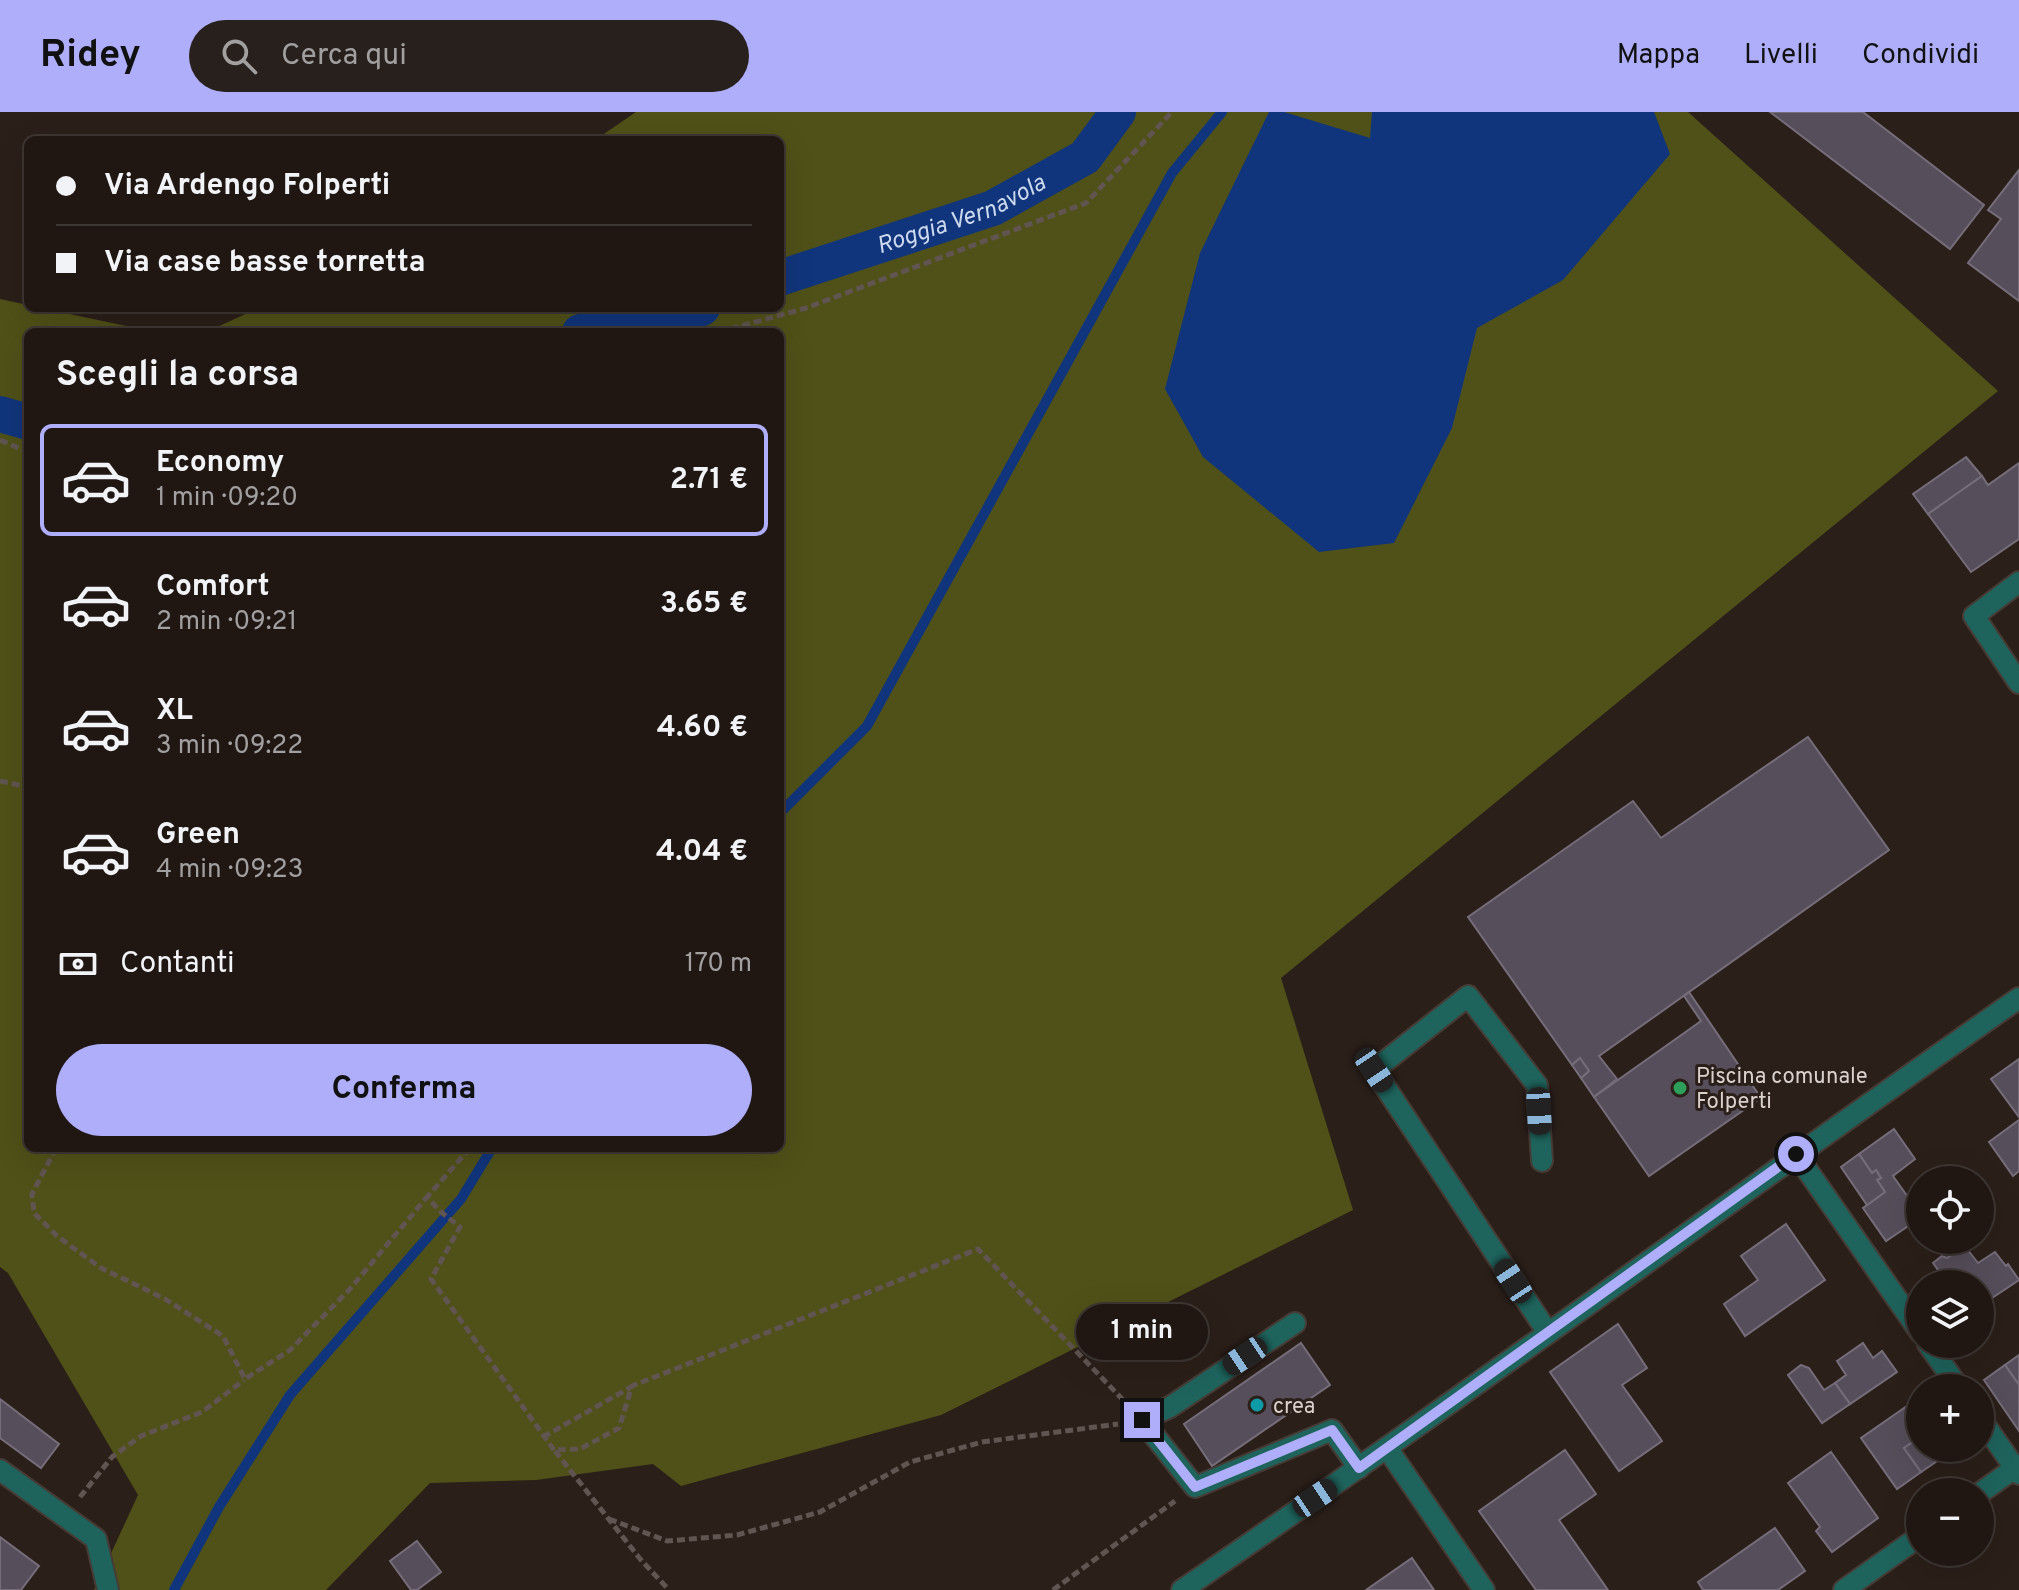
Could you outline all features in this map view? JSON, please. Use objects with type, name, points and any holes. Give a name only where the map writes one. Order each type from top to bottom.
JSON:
[{"type":"street","points":[[2019,582],[1974,616],[2019,683]]},
{"type":"street","points":[[1542,1161],[1537,1085],[1468,996],[1374,1070],[1548,1333]]},
{"type":"street","points":[[1182,1590],[1359,1468],[2019,998]]},
{"type":"street","points":[[1796,1154],[1906,1312]]},
{"type":"street","points":[[1295,1323],[1170,1407],[1142,1420],[1195,1487],[1332,1430],[1359,1468]]},
{"type":"street","points":[[1994,1437],[2017,1469],[1994,1484]]},
{"type":"street","points":[[1387,1448],[1484,1590]]},
{"type":"street","points":[[0,1470],[96,1539],[108,1590]]},
{"type":"street","points":[[1844,1590],[1906,1546]]},
{"type":"path","points":[[734,328],[806,308],[1086,203],[1172,112]]},
{"type":"path","points":[[0,440],[24,450]]},
{"type":"path","points":[[0,781],[24,786]]},
{"type":"path","points":[[54,1152],[32,1194],[34,1213],[57,1236],[101,1268],[165,1299],[223,1336],[245,1379]]},
{"type":"path","points":[[68,1519],[92,1479],[112,1457],[141,1436],[202,1412],[290,1350],[349,1290],[466,1152]]},
{"type":"path","points":[[427,1197],[460,1227],[431,1279],[543,1437],[669,1590]]},
{"type":"path","points":[[543,1437],[632,1386],[978,1249],[1142,1420]]},
{"type":"path","points":[[554,1450],[580,1449],[619,1428],[632,1386]]},
{"type":"path","points":[[609,1519],[667,1541],[737,1535],[820,1512],[910,1462],[982,1442],[1142,1420]]},
{"type":"path","points":[[1053,1590],[1195,1487]]},
{"type":"shaded area","points":[[636,112],[1688,112],[1998,391],[1281,978],[1353,1210],[941,1415],[681,1486],[653,1464],[536,1480],[430,1483],[326,1590],[94,1590],[138,1495],[8,1273],[0,1267],[0,299],[24,304],[24,312],[60,312],[136,328],[24,328],[24,1152],[784,1152],[784,328],[215,328],[250,312],[784,312],[784,136],[601,136]]},
{"type":"water","points":[[1269,112],[1284,112],[1370,138],[1372,112],[1654,112],[1670,154],[1563,280],[1477,328],[1452,428],[1394,543],[1319,552],[1203,457],[1165,389],[1200,253]]},
{"type":"building","points":[[1770,112],[1863,112],[1984,205],[1950,249]]},
{"type":"building","points":[[2019,170],[2019,301],[1968,263],[2001,219],[1988,210]]},
{"type":"building","points":[[1966,457],[1982,476],[1928,514],[1913,494]]},
{"type":"building","points":[[2019,463],[2019,539],[1971,572],[1928,514],[1982,476],[1988,485]]},
{"type":"building","points":[[1808,737],[1889,850],[1599,1056],[1617,1079],[1594,1097],[1581,1078],[1589,1071],[1580,1058],[1572,1065],[1468,917],[1633,801],[1661,838]]},
{"type":"building","name":"Piscina comunale Folperti","points":[[1689,992],[1761,1098],[1649,1176],[1594,1097],[1701,1021],[1684,996]]},
{"type":"building","points":[[1580,1058],[1589,1071],[1581,1078],[1572,1065]]},
{"type":"building","points":[[2019,1059],[2019,1117],[1991,1079]]},
{"type":"building","points":[[2019,1120],[2019,1171],[2013,1176],[1989,1142]]},
{"type":"building","points":[[1894,1129],[1915,1159],[1893,1176],[1906,1194],[1906,1227],[1886,1241],[1863,1208],[1885,1192],[1877,1180],[1881,1178],[1876,1170],[1872,1173],[1859,1154]]},
{"type":"building","points":[[1859,1154],[1872,1173],[1876,1170],[1881,1178],[1877,1180],[1885,1192],[1867,1205],[1841,1167]]},
{"type":"building","points":[[1786,1224],[1825,1280],[1745,1336],[1724,1304],[1758,1280],[1741,1256]]},
{"type":"building","points":[[1995,1252],[2019,1280],[1994,1297],[1994,1270],[1938,1270],[1933,1263],[1942,1256],[1947,1258],[1952,1254],[1971,1254],[1978,1263]]},
{"type":"building","points":[[1618,1324],[1647,1368],[1622,1385],[1662,1441],[1619,1471],[1550,1372]]},
{"type":"building","name":"crea","points":[[1301,1343],[1330,1385],[1212,1466],[1184,1424]]},
{"type":"building","points":[[1863,1343],[1873,1358],[1882,1351],[1897,1372],[1850,1404],[1835,1383],[1846,1375],[1837,1361]]},
{"type":"building","points":[[2019,1355],[2019,1385],[2005,1365]]},
{"type":"building","points":[[1801,1365],[1809,1368],[1824,1390],[1835,1383],[1850,1404],[1822,1423],[1788,1375]]},
{"type":"building","points":[[2005,1365],[2019,1385],[2019,1431],[1994,1395],[1992,1374]]},
{"type":"building","points":[[0,1399],[59,1444],[41,1468],[0,1438]]},
{"type":"building","points":[[1906,1407],[1906,1462],[1914,1462],[1921,1472],[1913,1478],[1906,1478],[1906,1483],[1897,1489],[1861,1438]]},
{"type":"building","points":[[1565,1450],[1596,1494],[1559,1520],[1608,1590],[1536,1590],[1479,1511]]},
{"type":"building","points":[[1831,1452],[1878,1518],[1832,1552],[1816,1531],[1820,1527],[1788,1483]]},
{"type":"building","points":[[1914,1462],[1936,1462],[1921,1472]]},
{"type":"building","points":[[1775,1528],[1805,1571],[1778,1590],[1703,1590],[1698,1582]]},
{"type":"building","points":[[0,1537],[39,1566],[21,1590],[0,1590]]},
{"type":"building","points":[[417,1541],[441,1572],[417,1590],[411,1590],[390,1561]]},
{"type":"building","points":[[1412,1558],[1434,1590],[1366,1590]]},
{"type":"waterway","name":"Roggia Vernavola","points":[[784,277],[993,208],[1085,157],[1118,112]]},
{"type":"waterway","points":[[784,809],[867,726],[1172,173],[1222,112]]},
{"type":"waterway","name":"Roggia Vernavola","points":[[604,328],[692,312]]},
{"type":"waterway","name":"Roggia Vernavola","points":[[0,414],[24,421]]},
{"type":"waterway","points":[[174,1590],[219,1507],[290,1395],[461,1199],[490,1152]]},
{"type":"place","name":"Piscina comunale Folperti","points":[[1680,1088]]},
{"type":"place","name":"crea","points":[[1257,1405]]},
{"type":"route","points":[[1142,1420],[1195,1487],[1332,1430],[1359,1468],[1796,1154]]}]
